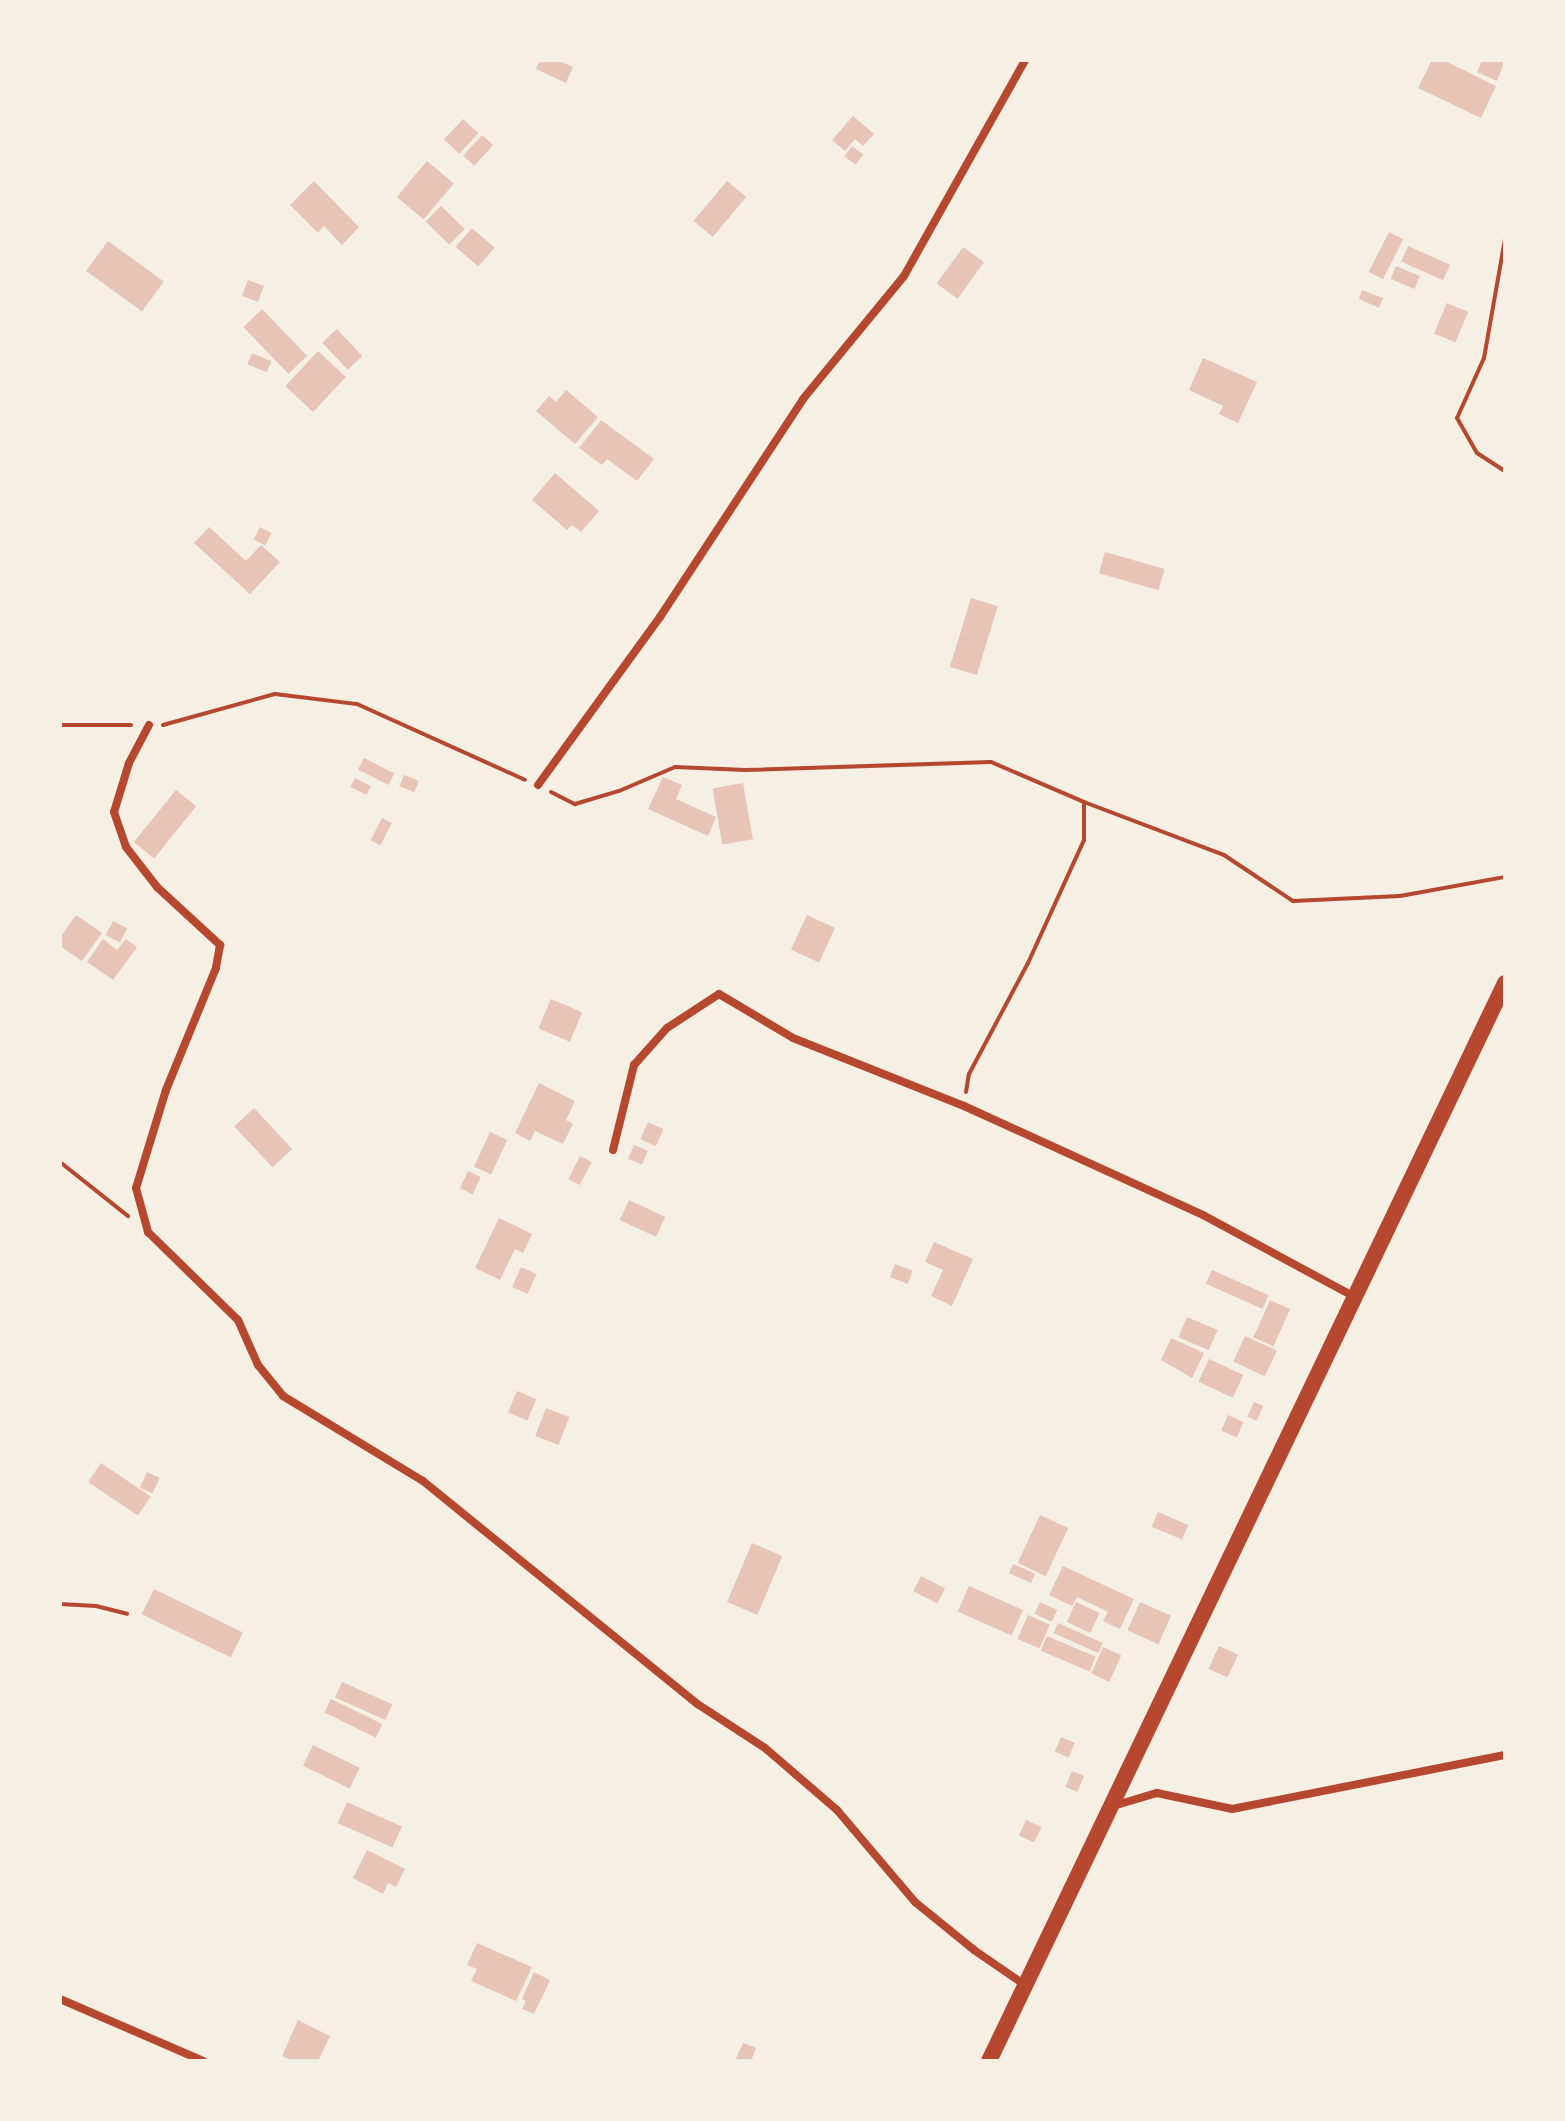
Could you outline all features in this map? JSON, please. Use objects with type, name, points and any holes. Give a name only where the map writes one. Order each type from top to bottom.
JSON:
[{"type":"main road","points":[[989,2061],[1505,983]]},
{"type":"street","points":[[538,785],[660,617],[803,399],[904,276],[1025,60]]},
{"type":"street","points":[[149,725],[129,763],[114,812],[126,847],[157,887],[220,945],[216,968],[166,1090],[136,1188],[148,1232],[238,1320],[258,1365],[283,1396],[423,1481],[699,1705],[765,1748],[837,1810],[915,1902],[974,1950],[1025,1985]]},
{"type":"street","points":[[613,1150],[634,1065],[667,1028],[719,994],[793,1038],[964,1106],[1203,1215],[1353,1296]]},
{"type":"street","points":[[1112,1806],[1157,1793],[1232,1809],[1505,1755]]},
{"type":"street","points":[[60,1999],[203,2061]]},
{"type":"path","points":[[1505,239],[1484,358],[1457,418],[1477,453],[1505,471]]},
{"type":"path","points":[[60,725],[171,725],[275,694],[357,704],[575,804],[619,791],[675,767],[746,770],[991,762],[1084,802],[1224,855],[1293,901],[1400,896],[1505,877]]},
{"type":"path","points":[[964,1106],[969,1074],[1028,963],[1084,840],[1084,802]]},
{"type":"path","points":[[60,1162],[148,1232]]},
{"type":"path","points":[[60,1604],[96,1606],[127,1614]]},
{"type":"building","points":[[540,60],[557,60],[573,67],[566,83],[536,69]]},
{"type":"building","points":[[1432,60],[1443,60],[1496,86],[1481,118],[1418,88]]},
{"type":"building","points":[[1482,60],[1505,60],[1497,81],[1477,72]]},
{"type":"building","points":[[853,116],[874,134],[863,146],[855,139],[845,151],[832,140]]},
{"type":"building","points":[[463,119],[478,133],[459,154],[444,139]]},
{"type":"building","points":[[482,135],[493,145],[474,166],[463,156]]},
{"type":"building","points":[[852,146],[863,154],[856,165],[844,157]]},
{"type":"building","points":[[427,161],[454,183],[424,220],[397,197]]},
{"type":"building","points":[[314,181],[359,227],[342,245],[324,226],[318,233],[290,205]]},
{"type":"building","points":[[727,181],[746,197],[713,237],[694,221]]},
{"type":"building","points":[[441,206],[465,229],[449,245],[426,222]]},
{"type":"building","points":[[472,228],[495,248],[478,267],[456,247]]},
{"type":"building","points":[[1389,232],[1403,239],[1383,279],[1369,272]]},
{"type":"building","points":[[108,241],[164,282],[142,311],[86,271]]},
{"type":"building","points":[[1408,246],[1450,265],[1443,280],[1401,262]]},
{"type":"building","points":[[963,247],[984,262],[958,299],[937,283]]},
{"type":"building","points":[[1396,266],[1420,276],[1414,289],[1391,279]]},
{"type":"building","points":[[248,280],[264,286],[258,302],[242,296]]},
{"type":"building","points":[[1362,290],[1383,298],[1379,308],[1359,299]]},
{"type":"building","points":[[1447,303],[1468,312],[1455,342],[1434,333]]},
{"type":"building","points":[[262,309],[307,356],[288,374],[243,327]]},
{"type":"building","points":[[337,329],[362,356],[348,370],[322,343]]},
{"type":"building","points":[[318,351],[346,377],[313,412],[285,386]]},
{"type":"building","points":[[252,353],[271,361],[267,372],[247,364]]},
{"type":"building","points":[[1203,358],[1257,382],[1238,423],[1219,414],[1223,406],[1189,390]]},
{"type":"building","points":[[566,390],[598,417],[575,444],[536,411],[549,396],[556,402]]},
{"type":"building","points":[[601,420],[654,459],[637,481],[607,459],[602,465],[579,448]]},
{"type":"building","points":[[555,473],[599,511],[581,532],[572,525],[567,530],[532,500]]},
{"type":"building","points":[[209,527],[246,561],[261,545],[280,562],[250,594],[194,543]]},
{"type":"building","points":[[260,527],[272,533],[265,545],[254,539]]},
{"type":"building","points":[[1105,552],[1165,569],[1159,590],[1099,573]]},
{"type":"building","points":[[971,598],[998,606],[977,675],[950,667]]},
{"type":"building","points":[[364,758],[394,773],[388,785],[358,770]]},
{"type":"building","points":[[404,775],[419,781],[414,792],[400,786]]},
{"type":"building","points":[[663,777],[682,785],[676,799],[716,817],[708,836],[648,809]]},
{"type":"building","points":[[355,778],[371,786],[366,795],[350,787]]},
{"type":"building","points":[[743,783],[753,839],[722,845],[712,788]]},
{"type":"building","points":[[176,790],[196,806],[154,858],[134,842]]},
{"type":"building","points":[[382,818],[392,823],[380,845],[371,840]]},
{"type":"building","points":[[76,915],[102,933],[82,961],[60,946],[60,938]]},
{"type":"building","points":[[807,915],[835,928],[819,963],[791,949]]},
{"type":"building","points":[[113,921],[127,928],[120,943],[106,935]]},
{"type":"building","points":[[103,939],[117,950],[126,939],[137,947],[113,980],[87,962]]},
{"type":"building","points":[[551,999],[582,1012],[570,1042],[538,1028]]},
{"type":"building","points":[[539,1083],[575,1101],[566,1120],[573,1124],[563,1144],[535,1131],[530,1141],[515,1133]]},
{"type":"building","points":[[254,1108],[292,1149],[272,1167],[234,1126]]},
{"type":"building","points":[[648,1122],[664,1129],[656,1146],[640,1139]]},
{"type":"building","points":[[490,1132],[507,1140],[491,1174],[474,1166]]},
{"type":"building","points":[[634,1145],[648,1151],[642,1165],[628,1159]]},
{"type":"building","points":[[580,1156],[592,1162],[580,1185],[568,1179]]},
{"type":"building","points":[[468,1171],[481,1177],[473,1194],[460,1188]]},
{"type":"building","points":[[629,1200],[665,1217],[656,1237],[620,1220]]},
{"type":"building","points":[[499,1218],[532,1234],[523,1253],[515,1249],[500,1280],[475,1268]]},
{"type":"building","points":[[934,1242],[973,1259],[952,1306],[931,1296],[943,1270],[925,1262]]},
{"type":"building","points":[[895,1264],[913,1271],[908,1284],[890,1277]]},
{"type":"building","points":[[521,1267],[537,1274],[528,1294],[512,1287]]},
{"type":"building","points":[[1212,1270],[1269,1295],[1263,1309],[1206,1284]]},
{"type":"building","points":[[1270,1300],[1290,1309],[1273,1346],[1253,1337]]},
{"type":"building","points":[[1187,1317],[1217,1330],[1209,1350],[1178,1337]]},
{"type":"building","points":[[1245,1336],[1277,1351],[1265,1376],[1233,1361]]},
{"type":"building","points":[[1171,1338],[1204,1353],[1192,1378],[1161,1360]]},
{"type":"building","points":[[1209,1359],[1243,1375],[1233,1398],[1198,1382]]},
{"type":"building","points":[[517,1391],[536,1399],[527,1420],[508,1412]]},
{"type":"building","points":[[1254,1402],[1263,1406],[1257,1421],[1247,1417]]},
{"type":"building","points":[[546,1408],[569,1417],[559,1445],[535,1436]]},
{"type":"building","points":[[1228,1415],[1244,1422],[1237,1437],[1221,1431]]},
{"type":"building","points":[[101,1463],[151,1497],[138,1516],[88,1482]]},
{"type":"building","points":[[147,1472],[160,1478],[153,1493],[140,1487]]},
{"type":"building","points":[[1158,1512],[1188,1525],[1182,1540],[1152,1527]]},
{"type":"building","points":[[1040,1515],[1068,1528],[1046,1576],[1018,1563]]},
{"type":"building","points":[[752,1543],[782,1556],[757,1615],[727,1602]]},
{"type":"building","points":[[1013,1564],[1035,1574],[1031,1583],[1009,1573]]},
{"type":"building","points":[[1063,1566],[1134,1599],[1120,1629],[1103,1621],[1108,1612],[1077,1597],[1072,1606],[1049,1595]]},
{"type":"building","points":[[921,1576],[945,1588],[937,1603],[913,1591]]},
{"type":"building","points":[[969,1586],[1023,1610],[1012,1636],[958,1612]]},
{"type":"building","points":[[154,1589],[243,1632],[231,1658],[142,1614]]},
{"type":"building","points":[[1040,1602],[1057,1610],[1052,1622],[1035,1614]]},
{"type":"building","points":[[1076,1602],[1100,1613],[1090,1633],[1067,1622]]},
{"type":"building","points":[[1140,1602],[1171,1616],[1158,1644],[1127,1630]]},
{"type":"building","points":[[1028,1615],[1050,1625],[1039,1649],[1017,1639]]},
{"type":"building","points":[[1058,1623],[1103,1643],[1098,1653],[1054,1633]]},
{"type":"building","points":[[1047,1636],[1096,1657],[1090,1671],[1041,1651]]},
{"type":"building","points":[[1219,1646],[1238,1655],[1227,1678],[1208,1669]]},
{"type":"building","points":[[1103,1647],[1121,1655],[1109,1682],[1091,1673]]},
{"type":"building","points":[[342,1682],[392,1704],[385,1720],[335,1698]]},
{"type":"building","points":[[331,1699],[382,1724],[376,1737],[324,1712]]},
{"type":"building","points":[[1061,1737],[1075,1743],[1069,1758],[1055,1752]]},
{"type":"building","points":[[313,1745],[360,1768],[350,1788],[303,1766]]},
{"type":"building","points":[[1072,1771],[1084,1776],[1077,1792],[1065,1787]]},
{"type":"building","points":[[347,1802],[402,1826],[392,1847],[338,1823]]},
{"type":"building","points":[[1026,1820],[1041,1827],[1034,1843],[1019,1835]]},
{"type":"building","points":[[367,1850],[405,1869],[396,1887],[388,1883],[383,1894],[353,1878]]},
{"type":"building","points":[[477,1943],[532,1967],[516,2001],[471,1981],[477,1969],[467,1965]]},
{"type":"building","points":[[534,1972],[550,1980],[534,2014],[522,2009],[526,2001],[522,1999]]},
{"type":"building","points":[[298,2020],[330,2036],[318,2061],[293,2061],[282,2056]]},
{"type":"building","points":[[743,2043],[756,2048],[751,2061],[735,2061]]}]
